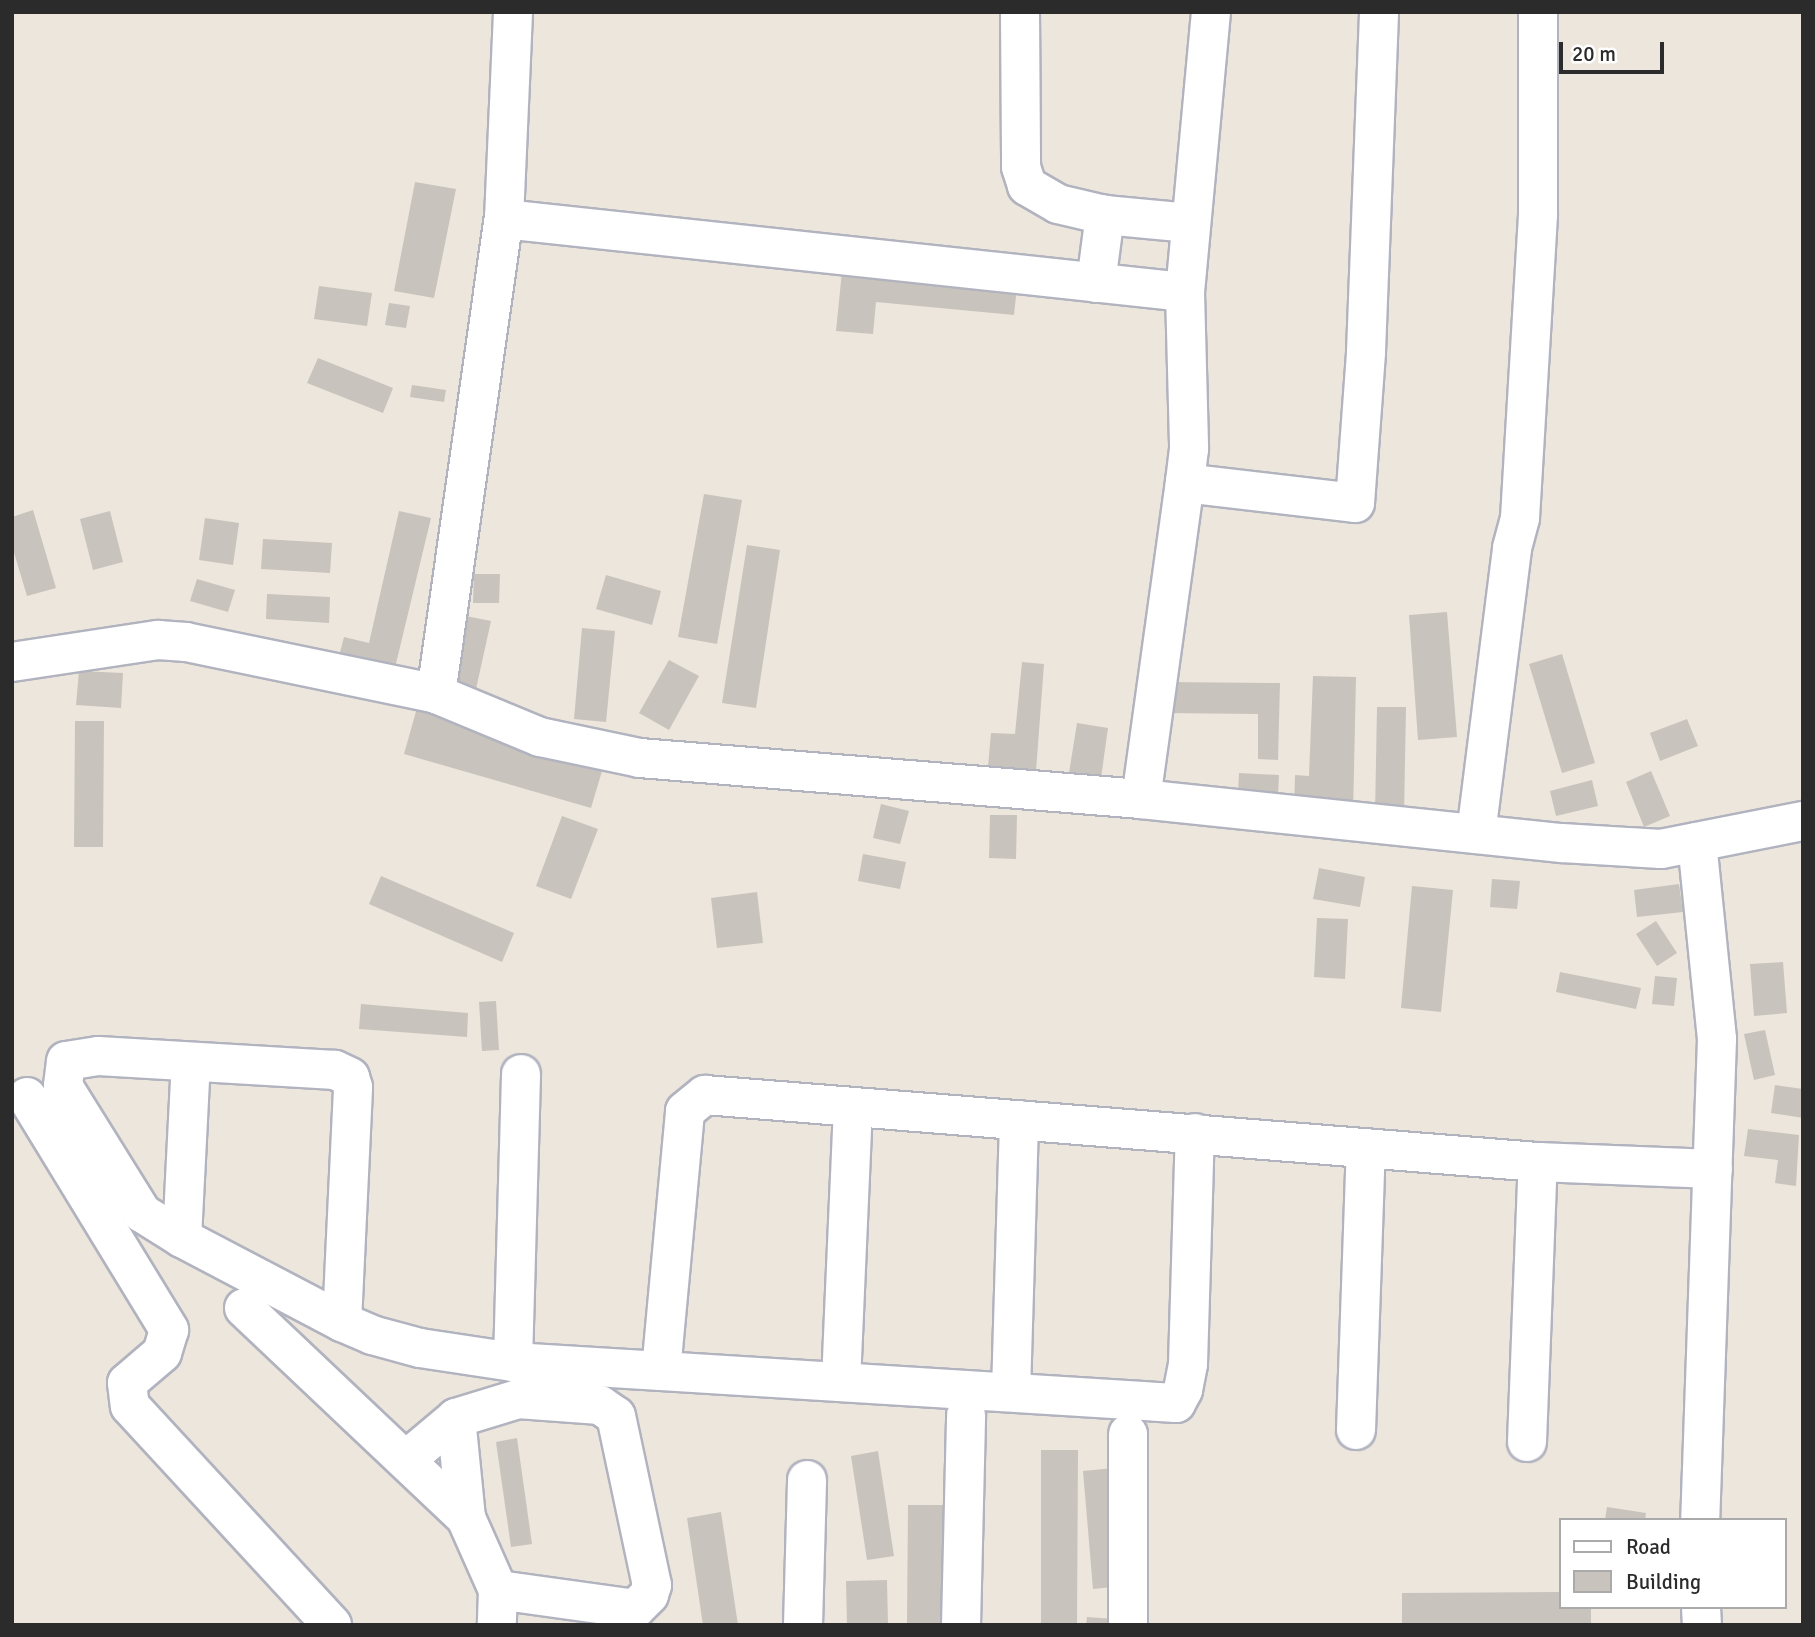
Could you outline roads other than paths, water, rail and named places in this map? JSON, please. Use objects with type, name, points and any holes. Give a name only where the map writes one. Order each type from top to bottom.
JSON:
[{"type":"street","points":[[436,694],[504,219],[513,12]]},
{"type":"street","points":[[1020,12],[1024,181],[1058,204],[1103,228],[1188,255]]},
{"type":"street","points":[[1141,799],[1189,449],[1188,255],[1211,12]]},
{"type":"street","points":[[1185,483],[1356,503],[1371,248],[1379,12]]},
{"type":"street","points":[[1476,834],[1512,548],[1520,518],[1538,215],[1538,12]]},
{"type":"street","points":[[504,219],[1096,283],[1188,255]]},
{"type":"street","points":[[1096,283],[1103,228]]},
{"type":"street","points":[[12,662],[158,640],[186,642],[436,694],[540,737],[640,758],[1141,799],[1476,834],[1661,849],[1803,821]]},
{"type":"street","points":[[1697,842],[1717,1039],[1700,1518]]},
{"type":"street","points":[[342,1322],[353,1087],[350,1077],[335,1070],[78,1056],[66,1061],[62,1073],[63,1086],[142,1213],[182,1238],[342,1322],[421,1348],[513,1363],[1176,1403],[1184,1390],[1188,1363],[1195,1133]]},
{"type":"street","points":[[182,1238],[191,1062]]},
{"type":"street","points":[[513,1363],[521,1074]]},
{"type":"street","points":[[661,1371],[685,1111],[705,1096],[1538,1162],[1713,1169]]},
{"type":"street","points":[[27,1097],[169,1329],[162,1353],[127,1382],[130,1406],[332,1625]]},
{"type":"street","points":[[841,1382],[853,1107]]},
{"type":"street","points":[[1011,1392],[1019,1120]]},
{"type":"street","points":[[1356,1430],[1366,1148]]},
{"type":"street","points":[[1527,1443],[1538,1162]]},
{"type":"street","points":[[244,1308],[466,1518]]},
{"type":"street","points":[[406,1460],[456,1419],[518,1399],[600,1405],[616,1416],[652,1585],[649,1595],[635,1609],[497,1607],[466,1518],[456,1419]]},
{"type":"street","points":[[961,1625],[966,1415]]},
{"type":"street","points":[[1128,1434],[1128,1625]]},
{"type":"street","points":[[803,1625],[807,1480]]}]
